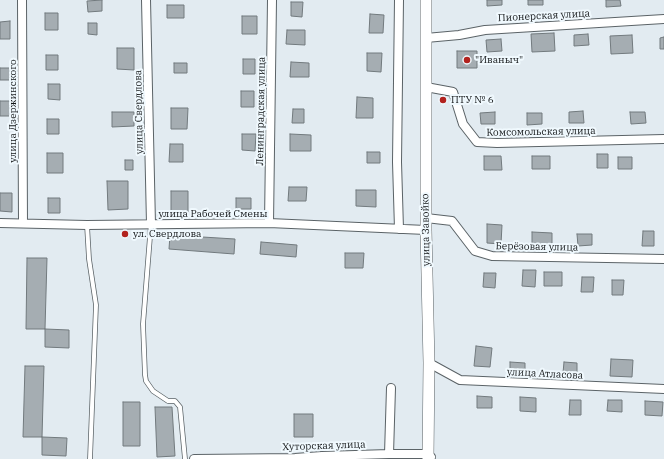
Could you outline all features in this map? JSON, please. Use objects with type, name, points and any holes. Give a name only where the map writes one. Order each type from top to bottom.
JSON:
[{"type":"main road","name":"улица Завойко","points":[[426,0],[426,230],[430,457]]},
{"type":"street","name":"улица Дзержинского","points":[[22,0],[23,223]]},
{"type":"street","name":"улица Свердлова","points":[[146,0],[151,224]]},
{"type":"street","name":"Ленинградская улица","points":[[270,223],[272,0]]},
{"type":"street","points":[[398,229],[397,162],[399,0]]},
{"type":"street","name":"Пионерская улица","points":[[426,38],[459,35],[485,30],[664,19]]},
{"type":"street","name":"Комсомольская улица","points":[[426,87],[453,92],[463,124],[477,142],[505,143],[664,139]]},
{"type":"street","name":"Берёзовая улица","points":[[426,218],[452,221],[475,251],[492,256],[664,259]]},
{"type":"street","name":"улица Рабочей Смены","points":[[0,223],[87,225],[270,223],[426,230]]},
{"type":"street","name":"улица Атласова","points":[[429,362],[460,380],[664,389]]},
{"type":"street","points":[[389,454],[391,388]]},
{"type":"street","name":"Хуторская улица","points":[[194,459],[295,458],[389,454],[430,457]]},
{"type":"lane","points":[[151,224],[143,324],[145,375],[146,381],[153,391],[168,401],[175,401],[180,407],[185,459]]},
{"type":"lane","points":[[87,225],[89,259],[96,305],[90,459]]},
{"type":"building","points":[[102,0],[102,11],[88,12],[87,1]]},
{"type":"building","points":[[487,0],[502,0],[502,5],[487,6]]},
{"type":"building","points":[[528,0],[543,0],[543,5],[528,5]]},
{"type":"building","points":[[606,0],[620,0],[621,6],[606,7]]},
{"type":"building","points":[[291,2],[303,2],[302,17],[291,16]]},
{"type":"building","points":[[167,5],[184,5],[184,18],[167,18]]},
{"type":"building","points":[[45,13],[58,13],[58,30],[45,30]]},
{"type":"building","points":[[370,14],[384,15],[383,33],[369,33]]},
{"type":"building","points":[[242,16],[257,16],[257,34],[242,34]]},
{"type":"building","points":[[10,21],[10,39],[0,39],[0,22]]},
{"type":"building","points":[[88,23],[97,23],[97,35],[88,34]]},
{"type":"building","points":[[287,30],[305,30],[305,45],[286,44]]},
{"type":"building","points":[[554,33],[555,51],[532,52],[531,34]]},
{"type":"building","points":[[588,34],[589,45],[574,46],[574,35]]},
{"type":"building","points":[[632,35],[633,53],[611,54],[610,36]]},
{"type":"building","points":[[664,37],[664,49],[660,49],[660,38]]},
{"type":"building","points":[[501,39],[502,51],[487,52],[486,40]]},
{"type":"building","points":[[117,48],[134,48],[134,70],[117,69]]},
{"type":"building","name":"\"Иваныч\"","points":[[457,51],[477,51],[477,68],[457,68]]},
{"type":"building","points":[[367,53],[382,53],[381,72],[367,71]]},
{"type":"building","points":[[46,55],[58,55],[58,70],[46,70]]},
{"type":"building","points":[[243,59],[255,59],[255,74],[243,74]]},
{"type":"building","points":[[291,62],[309,63],[309,77],[290,77]]},
{"type":"building","points":[[174,63],[187,63],[187,73],[174,73]]},
{"type":"building","points":[[0,68],[11,68],[11,80],[0,80]]},
{"type":"building","points":[[48,84],[60,84],[60,100],[48,99]]},
{"type":"building","points":[[241,91],[254,91],[254,107],[241,107]]},
{"type":"building","points":[[357,97],[373,98],[373,118],[356,118]]},
{"type":"building","points":[[0,101],[12,101],[13,116],[0,116]]},
{"type":"building","points":[[171,108],[188,108],[187,129],[171,129]]},
{"type":"building","points":[[293,109],[304,109],[304,123],[292,123]]},
{"type":"building","points":[[583,111],[584,123],[569,123],[569,112]]},
{"type":"building","points":[[112,112],[134,112],[134,126],[112,127]]},
{"type":"building","points":[[495,112],[495,124],[481,124],[480,113]]},
{"type":"building","points":[[630,112],[645,112],[646,123],[631,124]]},
{"type":"building","points":[[527,113],[542,113],[542,124],[527,125]]},
{"type":"building","points":[[47,119],[59,119],[59,134],[47,134]]},
{"type":"building","points":[[242,134],[256,134],[255,151],[242,150]]},
{"type":"building","points":[[290,134],[311,135],[311,151],[290,151]]},
{"type":"building","points":[[170,144],[183,144],[183,162],[169,162]]},
{"type":"building","points":[[367,152],[380,152],[380,163],[367,163]]},
{"type":"building","points":[[47,153],[63,153],[63,173],[47,173]]},
{"type":"building","points":[[597,154],[608,154],[608,168],[597,168]]},
{"type":"building","points":[[484,156],[501,156],[502,170],[484,170]]},
{"type":"building","points":[[532,156],[550,156],[550,169],[532,169]]},
{"type":"building","points":[[618,157],[632,157],[632,169],[618,169]]},
{"type":"building","points":[[125,160],[133,160],[133,170],[125,170]]},
{"type":"building","points":[[107,181],[128,181],[128,209],[108,210]]},
{"type":"building","points":[[289,187],[307,187],[306,201],[288,201]]},
{"type":"building","points":[[356,190],[376,190],[376,207],[356,206]]},
{"type":"building","points":[[171,191],[188,191],[188,212],[171,212]]},
{"type":"building","points":[[0,193],[12,193],[12,212],[0,211]]},
{"type":"building","points":[[48,198],[60,198],[60,213],[48,213]]},
{"type":"building","points":[[236,198],[251,198],[251,209],[236,209]]},
{"type":"building","points":[[487,224],[502,225],[501,244],[487,243]]},
{"type":"building","points":[[643,231],[654,231],[654,246],[642,246]]},
{"type":"building","points":[[532,232],[552,233],[552,245],[532,244]]},
{"type":"building","points":[[577,234],[592,234],[592,245],[578,246]]},
{"type":"building","points":[[170,235],[235,239],[234,254],[169,249]]},
{"type":"building","points":[[261,242],[297,245],[296,257],[260,254]]},
{"type":"building","points":[[345,253],[364,253],[363,268],[345,268]]},
{"type":"building","points":[[27,258],[47,258],[45,329],[26,329]]},
{"type":"building","points":[[523,270],[536,270],[535,287],[522,286]]},
{"type":"building","points":[[544,272],[562,272],[562,286],[544,286]]},
{"type":"building","points":[[484,273],[496,273],[495,288],[483,287]]},
{"type":"building","points":[[582,277],[594,277],[593,292],[581,292]]},
{"type":"building","points":[[612,280],[624,280],[623,295],[612,295]]},
{"type":"building","points":[[45,329],[69,330],[69,348],[45,347]]},
{"type":"building","points":[[476,346],[492,348],[490,367],[474,366]]},
{"type":"building","points":[[611,359],[633,360],[632,377],[610,376]]},
{"type":"building","points":[[510,362],[525,363],[525,375],[510,374]]},
{"type":"building","points":[[564,362],[577,363],[577,373],[563,373]]},
{"type":"building","points":[[25,366],[44,366],[42,437],[23,437]]},
{"type":"building","points":[[477,396],[492,397],[492,408],[477,408]]},
{"type":"building","points":[[520,397],[536,398],[536,412],[520,411]]},
{"type":"building","points":[[570,400],[581,400],[581,415],[569,415]]},
{"type":"building","points":[[608,400],[622,400],[622,412],[607,411]]},
{"type":"building","points":[[645,401],[663,402],[662,416],[645,415]]},
{"type":"building","points":[[123,402],[140,402],[140,446],[123,446]]},
{"type":"building","points":[[155,407],[172,407],[175,456],[157,457]]},
{"type":"building","points":[[294,414],[313,414],[313,437],[294,437]]},
{"type":"building","points":[[42,437],[67,438],[66,456],[42,455]]},
{"type":"place","name":"\"Иваныч\"","points":[[467,60]]},
{"type":"place","name":"ПТУ № 6","points":[[443,100]]},
{"type":"place","name":"ул. Свердлова","points":[[125,234]]}]
